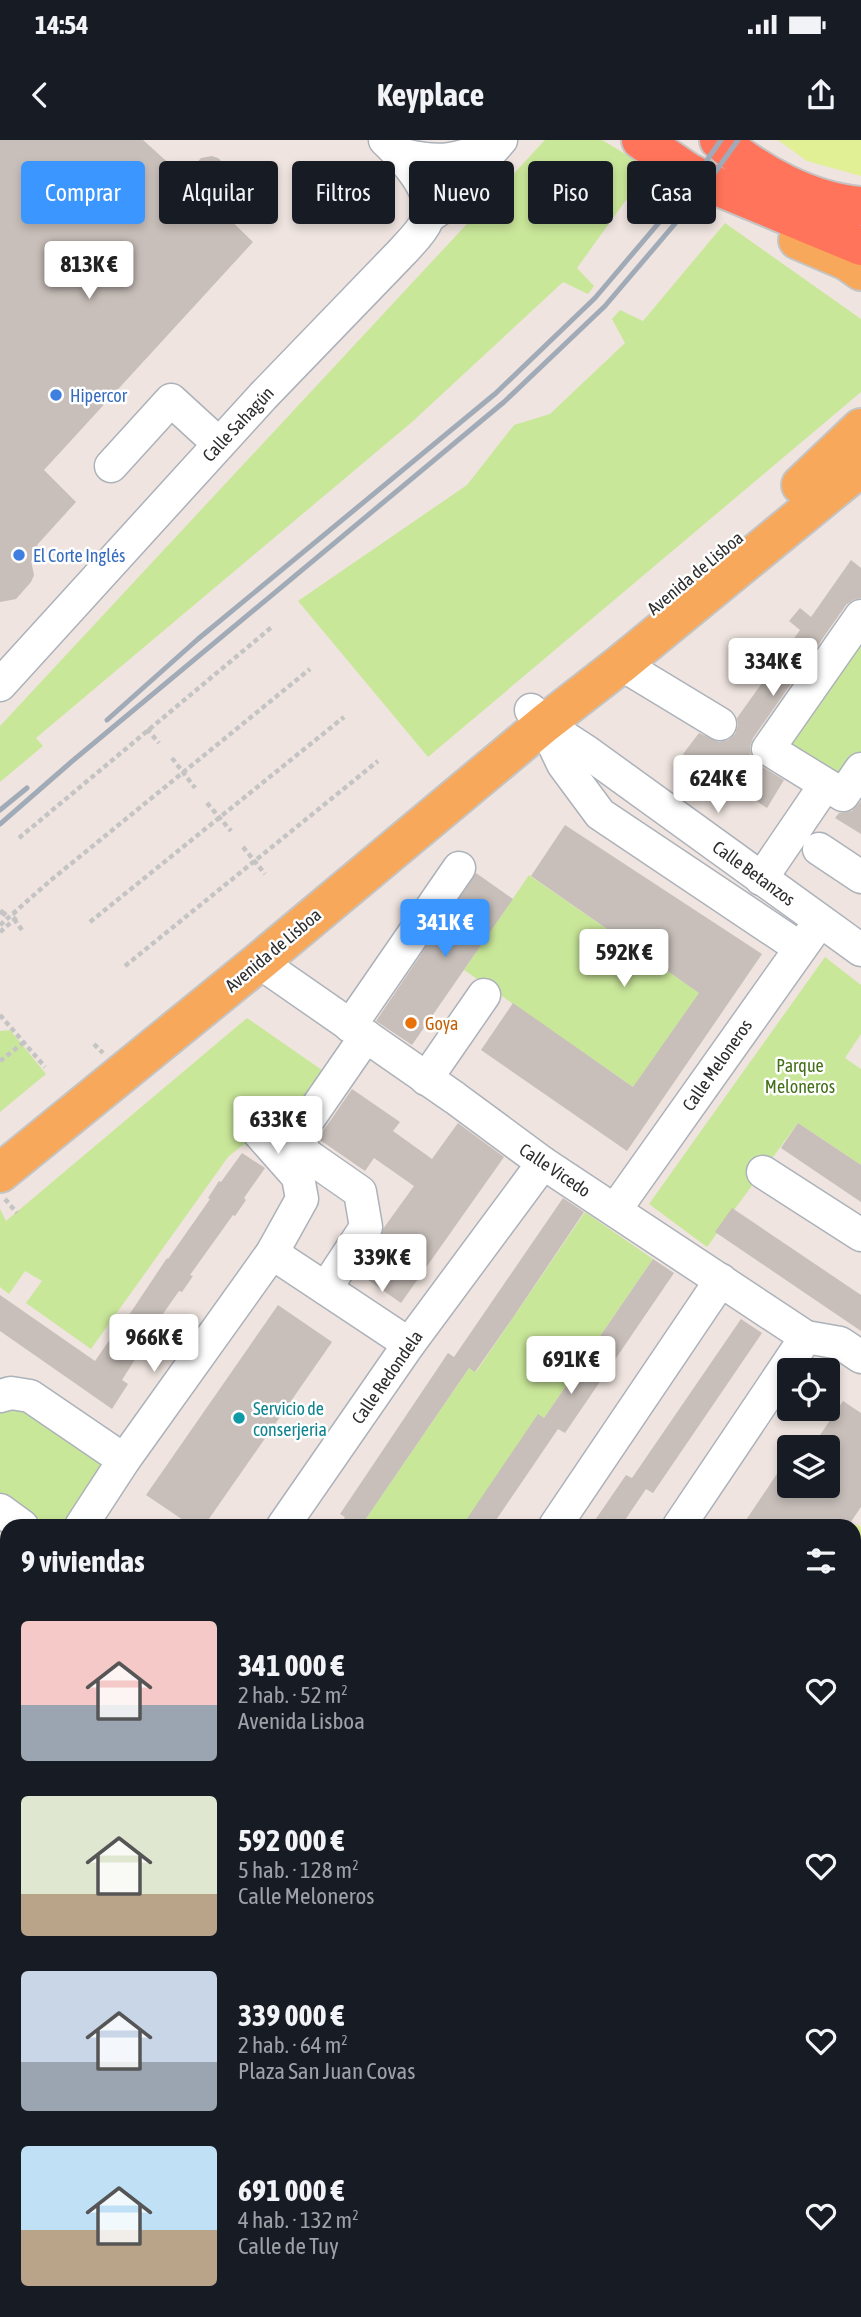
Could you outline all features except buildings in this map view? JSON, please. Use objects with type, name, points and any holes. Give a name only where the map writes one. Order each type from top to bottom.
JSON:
[{"type":"highway","points":[[719,140],[738,157],[771,176],[815,196],[861,206]]},
{"type":"highway","points":[[649,142],[688,172],[861,246]]},
{"type":"main road","points":[[724,187],[739,207],[754,220],[835,255],[861,271]]},
{"type":"main road","points":[[801,485],[861,428]]},
{"type":"main road","name":"Avenida de Lisboa","points":[[2,1186],[801,485],[861,439]]},
{"type":"main road","name":"Avenida de Lisboa","points":[[0,1139],[100,1050],[538,717],[621,664],[861,467]]},
{"type":"street","points":[[393,147],[422,160],[443,161],[470,155],[499,142]]},
{"type":"street","name":"Calle Sahagún","points":[[482,161],[499,142]]},
{"type":"street","points":[[393,147],[409,168]]},
{"type":"street","name":"Calle Sahagún","points":[[0,685],[219,444],[403,251],[425,224]]},
{"type":"street","points":[[111,466],[171,400],[219,444]]},
{"type":"street","points":[[861,616],[768,749],[843,795],[861,769]]},
{"type":"street","points":[[621,664],[720,724]]},
{"type":"street","points":[[538,717],[562,764],[600,814],[800,948]]},
{"type":"street","name":"Calle Betanzos","points":[[538,717],[861,950]]},
{"type":"street","points":[[761,879],[825,785]]},
{"type":"street","points":[[819,849],[861,877]]},
{"type":"street","points":[[326,1288],[366,1227],[360,1192],[304,1153],[299,1133],[358,1031],[459,868]]},
{"type":"street","name":"Calle Meloneros","points":[[615,1210],[820,921]]},
{"type":"street","name":"Calle Vicedo","points":[[259,962],[543,1163],[806,1337],[840,1343],[861,1357]]},
{"type":"street","points":[[426,1079],[484,995]]},
{"type":"street","points":[[86,1519],[124,1460],[272,1253],[302,1199],[298,1177],[260,1134]]},
{"type":"street","name":"Calle Redondela","points":[[289,1519],[409,1344],[543,1163]]},
{"type":"street","points":[[763,1172],[861,1235]]},
{"type":"street","points":[[272,1253],[409,1344]]},
{"type":"street","points":[[560,1519],[721,1280]]},
{"type":"street","points":[[684,1519],[806,1337]]},
{"type":"street","points":[[0,1396],[11,1393],[30,1396],[124,1460]]},
{"type":"path","points":[[19,838],[273,626]]},
{"type":"path","points":[[0,925],[51,880],[310,669]]},
{"type":"path","points":[[90,922],[344,716]]},
{"type":"path","points":[[147,729],[159,743]]},
{"type":"path","points":[[172,758],[195,788]]},
{"type":"path","points":[[125,966],[379,761]]},
{"type":"path","points":[[206,803],[231,831]]},
{"type":"path","points":[[243,847],[265,874]]},
{"type":"path","points":[[0,932],[17,917],[13,913]]},
{"type":"path","points":[[14,919],[22,930]]},
{"type":"path","points":[[0,1015],[45,1067]]},
{"type":"path","points":[[0,1061],[23,1042]]},
{"type":"path","points":[[2,1186],[17,1213]]},
{"type":"green space","points":[[545,140],[602,140],[637,161],[627,161],[627,199],[613,218],[613,161],[528,161],[528,224],[609,224],[577,268],[594,286],[588,294],[563,282],[412,422],[36,738],[43,746],[0,782],[0,726],[467,224],[514,224],[514,173]]},
{"type":"green space","points":[[778,140],[861,140],[861,176],[807,161]]},
{"type":"green space","points":[[725,223],[861,319],[861,392],[428,757],[298,601],[467,485],[514,425],[550,414],[625,343],[612,319],[620,310],[643,321]]},
{"type":"green space","points":[[861,615],[861,772],[844,797],[767,749]]},
{"type":"green space","points":[[529,875],[708,999],[642,1093],[464,970]]},
{"type":"green space","name":"Parque Meloneros","points":[[825,957],[861,985],[861,1034],[845,1058],[861,1069],[861,1165],[798,1123],[707,1247],[649,1204]]},
{"type":"green space","points":[[247,1018],[329,1075],[268,1161],[244,1144],[228,1157],[91,1349],[26,1303],[42,1281],[25,1271],[9,1294],[0,1287],[0,1209],[6,1221]]},
{"type":"green space","points":[[10,1030],[46,1074],[0,1112],[0,1031]]},
{"type":"green space","points":[[585,1212],[653,1259],[544,1418],[467,1519],[366,1519],[469,1368],[476,1372]]},
{"type":"green space","points":[[10,1403],[96,1454],[101,1468],[70,1519],[30,1519],[0,1499],[0,1407]]},
{"type":"railway","points":[[107,720],[198,639],[496,393],[595,298],[685,192],[721,140]]},
{"type":"railway","points":[[0,824],[504,402],[605,306],[696,199],[738,140]]},
{"type":"railway","points":[[0,810],[27,788]]},
{"type":"place","name":"Hipercor","points":[[56,395]]},
{"type":"place","name":"El Corte Inglés","points":[[19,555]]},
{"type":"place","name":"Goya","points":[[411,1023]]},
{"type":"place","name":"Servicio de conserjeria","points":[[239,1418]]}]
